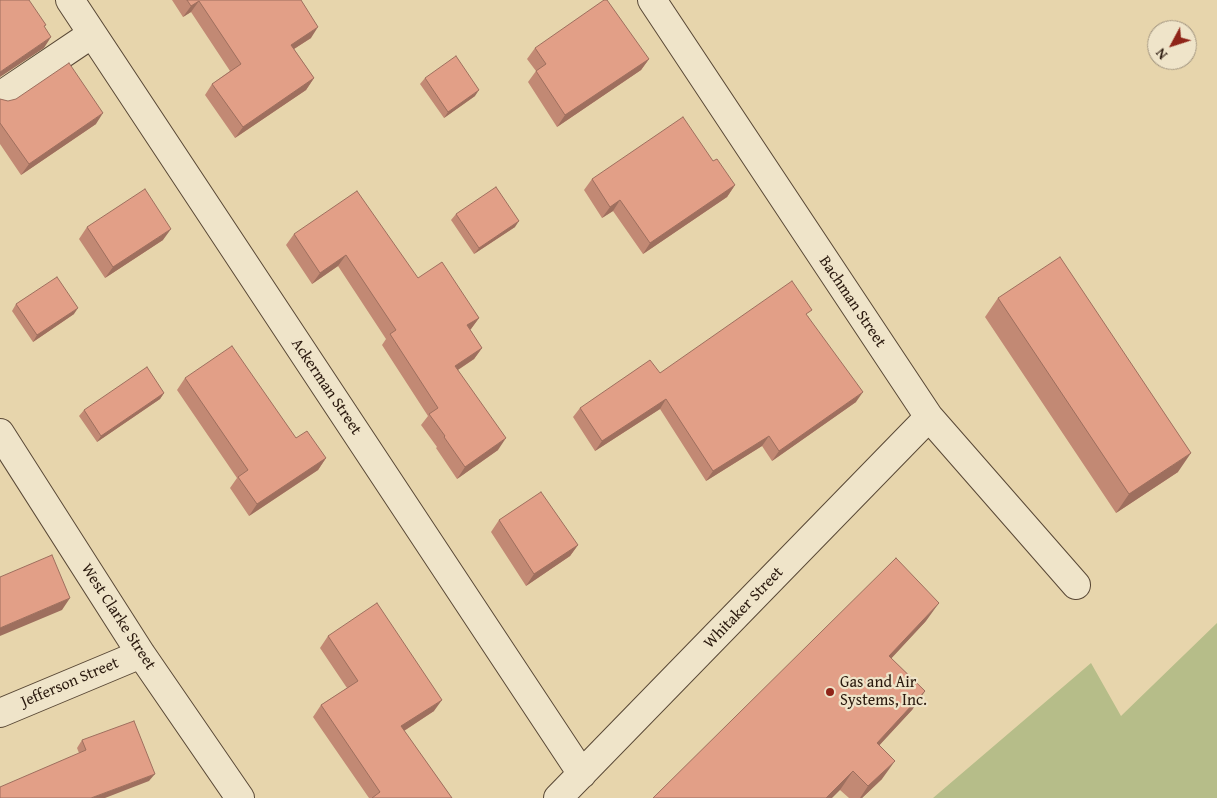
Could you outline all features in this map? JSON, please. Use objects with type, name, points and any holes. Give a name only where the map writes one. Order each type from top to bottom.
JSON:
[{"type":"street","name":"Ackerman Street","points":[[70,0],[582,774]]},
{"type":"street","name":"Bachman Street","points":[[656,2],[929,417],[1076,585]]},
{"type":"street","points":[[0,96],[92,34]]},
{"type":"street","name":"Whitaker Street","points":[[558,798],[929,417]]},
{"type":"street","name":"West Clarke Street","points":[[0,433],[141,654],[240,798]]},
{"type":"street","name":"Jefferson Street","points":[[0,713],[141,654]]},
{"type":"green space","points":[[1217,623],[1217,798],[933,798],[1091,663],[1121,716]]},
{"type":"building","points":[[0,0],[29,0],[46,25],[44,26],[51,37],[0,72]]},
{"type":"building","points":[[187,0],[301,0],[318,27],[291,45],[314,78],[243,127],[212,84],[241,64],[199,1],[191,6]]},
{"type":"building","points":[[604,0],[607,0],[649,59],[565,115],[536,71],[546,64],[535,48]]},
{"type":"building","points":[[456,56],[479,90],[448,112],[425,78]]},
{"type":"building","points":[[69,63],[103,113],[29,164],[0,123],[0,99],[8,101],[16,99]]},
{"type":"building","points":[[683,117],[713,161],[717,159],[735,185],[650,243],[620,200],[610,207],[592,179]]},
{"type":"building","points":[[496,187],[519,221],[479,248],[456,214]]},
{"type":"building","points":[[145,189],[171,229],[113,267],[87,227]]},
{"type":"building","points":[[357,191],[418,278],[442,262],[479,318],[467,325],[482,348],[455,366],[506,438],[465,467],[429,414],[438,408],[390,334],[396,330],[346,255],[320,273],[294,234]]},
{"type":"building","points":[[1060,257],[1191,453],[1129,494],[998,298]]},
{"type":"building","points":[[57,277],[78,308],[37,335],[16,304]]},
{"type":"building","points":[[792,281],[812,310],[806,314],[863,392],[779,451],[769,436],[713,471],[666,399],[602,441],[580,408],[650,360],[660,373]]},
{"type":"building","points":[[232,346],[296,438],[307,431],[326,458],[257,504],[238,477],[248,470],[185,378]]},
{"type":"building","points":[[147,367],[164,393],[101,436],[84,410]]},
{"type":"building","points":[[541,492],[578,545],[534,574],[499,520]]},
{"type":"building","points":[[52,555],[70,598],[0,628],[0,577]]},
{"type":"building","name":"Gas and Air Systems, Inc.","points":[[896,558],[939,603],[889,656],[925,691],[877,743],[895,761],[868,786],[853,771],[826,798],[653,798]]},
{"type":"building","points":[[377,603],[442,700],[401,726],[452,798],[372,798],[380,792],[321,705],[358,681],[328,636]]},
{"type":"building","points":[[134,721],[155,774],[91,798],[0,798],[0,787],[86,750],[82,740]]},
{"type":"place","name":"Gas and Air Systems, Inc.","points":[[830,692]]}]
